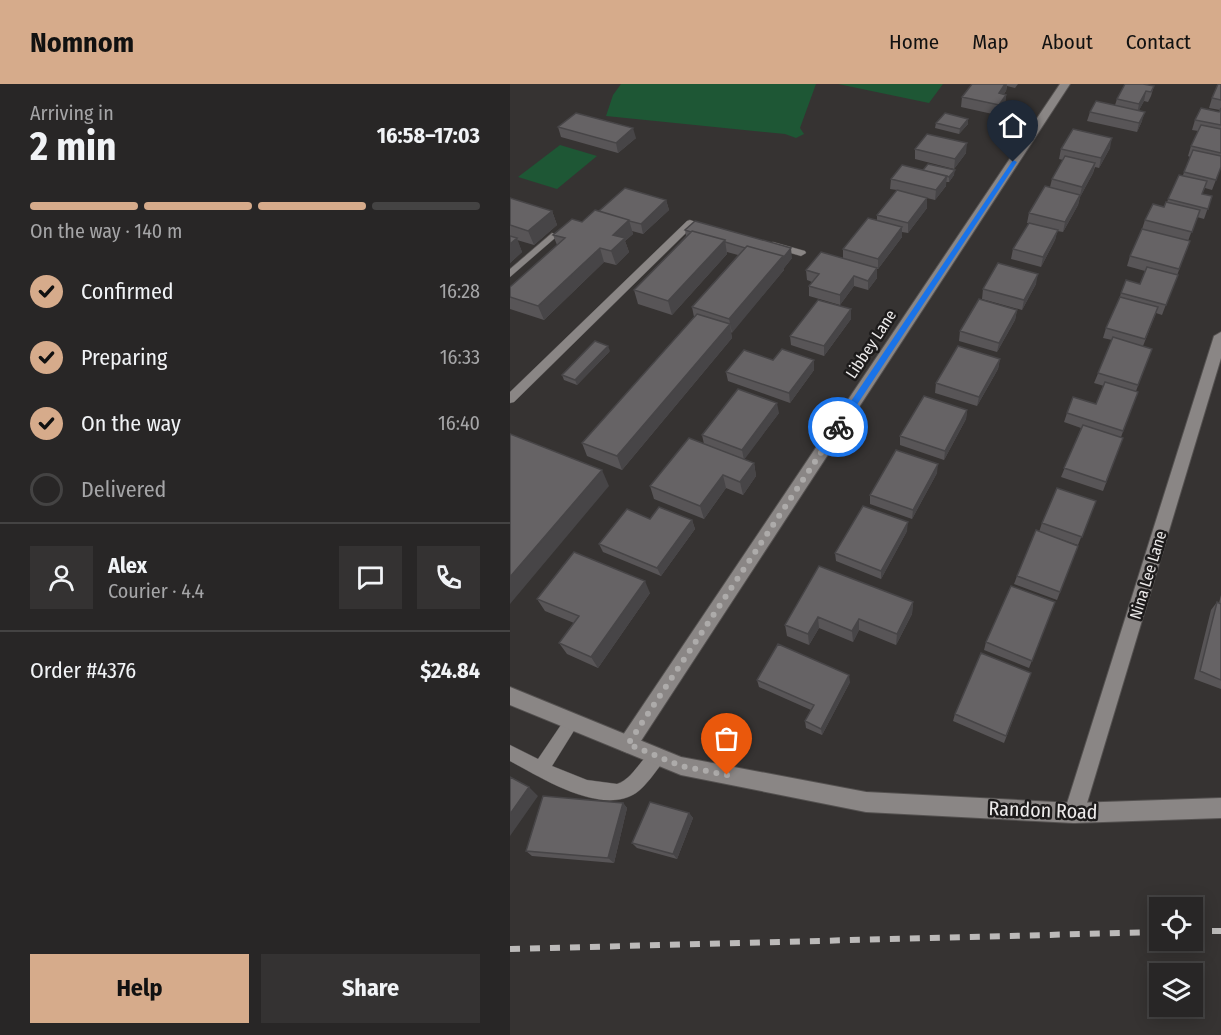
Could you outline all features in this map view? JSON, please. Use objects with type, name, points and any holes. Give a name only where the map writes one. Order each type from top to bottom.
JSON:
[{"type":"street","name":"Libbey Lane","points":[[628,744],[1065,84]]},
{"type":"street","name":"Nina Lee Lane","points":[[1074,813],[1221,336]]},
{"type":"street","name":"Randon Road","points":[[510,696],[681,766],[866,802],[1074,813],[1221,808]]},
{"type":"lane","points":[[510,399],[690,223],[723,232]]},
{"type":"lane","points":[[510,274],[552,237]]},
{"type":"lane","points":[[756,241],[801,253]]},
{"type":"lane","points":[[541,768],[572,721]]},
{"type":"lane","points":[[510,753],[588,790],[612,792],[627,790],[658,756]]},
{"type":"green space","points":[[621,84],[816,84],[800,128],[804,134],[796,138],[785,134],[606,116],[613,95]]},
{"type":"green space","points":[[838,84],[943,84],[929,103]]},
{"type":"green space","points":[[560,145],[597,156],[557,189],[518,177]]},
{"type":"building","points":[[972,84],[1005,84],[999,93],[1006,95],[999,105],[962,97]]},
{"type":"building","points":[[1125,84],[1154,86],[1151,92],[1146,91],[1139,104],[1117,99]]},
{"type":"building","points":[[1218,84],[1221,84],[1221,100],[1212,98]]},
{"type":"building","points":[[1096,101],[1145,112],[1139,123],[1090,112]]},
{"type":"building","points":[[1201,108],[1219,112],[1221,108],[1221,125],[1195,120]]},
{"type":"building","points":[[576,113],[633,128],[616,143],[558,127]]},
{"type":"building","points":[[945,113],[968,119],[960,129],[936,123]]},
{"type":"building","points":[[1201,125],[1221,129],[1221,153],[1191,146]]},
{"type":"building","points":[[1073,129],[1112,138],[1101,158],[1061,149]]},
{"type":"building","points":[[927,134],[967,143],[955,159],[915,149]]},
{"type":"building","points":[[1193,150],[1221,156],[1221,167],[1216,180],[1184,172]]},
{"type":"building","points":[[1065,156],[1095,163],[1082,187],[1052,179]]},
{"type":"building","points":[[928,164],[955,170],[949,177],[923,170]]},
{"type":"building","points":[[902,165],[947,176],[936,190],[891,179]]},
{"type":"building","points":[[1179,175],[1207,181],[1202,194],[1212,196],[1208,209],[1168,199]]},
{"type":"building","points":[[1045,186],[1080,195],[1065,222],[1029,213]]},
{"type":"building","points":[[625,188],[666,200],[641,224],[599,211]]},
{"type":"building","points":[[897,190],[927,198],[908,223],[877,215]]},
{"type":"building","points":[[510,198],[552,211],[528,231],[510,225]]},
{"type":"building","points":[[1166,202],[1200,210],[1192,232],[1145,220],[1153,204],[1164,207]]},
{"type":"building","points":[[595,210],[629,220],[613,235],[625,238],[611,251],[600,248],[538,306],[510,297],[510,287],[565,238],[553,235],[572,219],[582,222]]},
{"type":"building","points":[[868,218],[902,227],[878,259],[843,249]]},
{"type":"building","points":[[695,221],[791,248],[783,258],[783,256],[747,246],[745,248],[725,242],[725,240],[685,230]]},
{"type":"building","points":[[1029,223],[1058,230],[1043,257],[1013,249]]},
{"type":"building","points":[[1142,229],[1190,241],[1179,269],[1130,256]]},
{"type":"building","points":[[692,231],[725,240],[668,301],[634,290]]},
{"type":"building","points":[[510,236],[517,238],[510,244]]},
{"type":"building","points":[[747,246],[783,256],[729,319],[692,307]]},
{"type":"building","points":[[821,252],[877,268],[868,281],[854,276],[840,295],[809,286],[819,274],[806,270]]},
{"type":"building","points":[[998,263],[1038,274],[1024,300],[983,289]]},
{"type":"building","points":[[1147,267],[1178,275],[1166,305],[1121,293],[1126,280],[1140,284]]},
{"type":"building","points":[[1120,297],[1158,307],[1145,339],[1106,328]]},
{"type":"building","points":[[979,299],[1017,310],[999,343],[960,331]]},
{"type":"building","points":[[818,300],[851,309],[824,346],[790,336]]},
{"type":"building","points":[[697,314],[730,324],[617,456],[582,443]]},
{"type":"building","points":[[1113,337],[1152,349],[1138,385],[1098,373]]},
{"type":"building","points":[[595,341],[608,346],[575,380],[562,375]]},
{"type":"building","points":[[958,346],[1000,359],[979,397],[936,383]]},
{"type":"building","points":[[782,349],[814,360],[789,393],[726,372],[744,350],[773,360]]},
{"type":"building","points":[[1105,382],[1138,392],[1123,431],[1067,413],[1073,397],[1096,404]]},
{"type":"building","points":[[738,389],[777,403],[742,450],[702,435]]},
{"type":"building","points":[[924,396],[967,410],[945,451],[900,436]]},
{"type":"building","points":[[1083,425],[1123,438],[1106,482],[1064,468]]},
{"type":"building","points":[[510,434],[602,470],[510,577]]},
{"type":"building","points":[[689,438],[754,463],[740,482],[723,475],[700,506],[650,486]]},
{"type":"building","points":[[896,450],[938,464],[913,510],[870,495]]},
{"type":"building","points":[[1057,488],[1096,501],[1082,537],[1042,523]]},
{"type":"building","points":[[863,506],[908,522],[881,571],[835,553]]},
{"type":"building","points":[[659,507],[692,520],[657,568],[599,544],[627,509],[650,519]]},
{"type":"building","points":[[1036,530],[1078,546],[1060,592],[1017,576]]},
{"type":"building","points":[[574,552],[645,581],[591,657],[559,643],[579,616],[537,599]]},
{"type":"building","points":[[819,566],[913,602],[897,634],[859,619],[852,631],[818,617],[808,634],[785,625]]},
{"type":"building","points":[[1011,586],[1055,602],[1032,661],[986,642]]},
{"type":"building","points":[[1217,602],[1221,604],[1221,680],[1200,671]]},
{"type":"building","points":[[778,644],[849,675],[821,729],[805,721],[814,705],[757,680]]},
{"type":"building","points":[[981,653],[1031,673],[1006,736],[955,714]]},
{"type":"building","points":[[510,777],[529,787],[510,814]]},
{"type":"building","points":[[543,796],[623,803],[608,858],[526,851]]},
{"type":"building","points":[[650,802],[689,813],[673,854],[632,843]]},
{"type":"railway","points":[[1203,931],[1221,931]]},
{"type":"railway","points":[[510,949],[1149,932]]},
{"type":"way so far","points":[[727,775],[681,766],[628,744],[838,427]]},
{"type":"route","points":[[838,427],[1013,162]]}]
